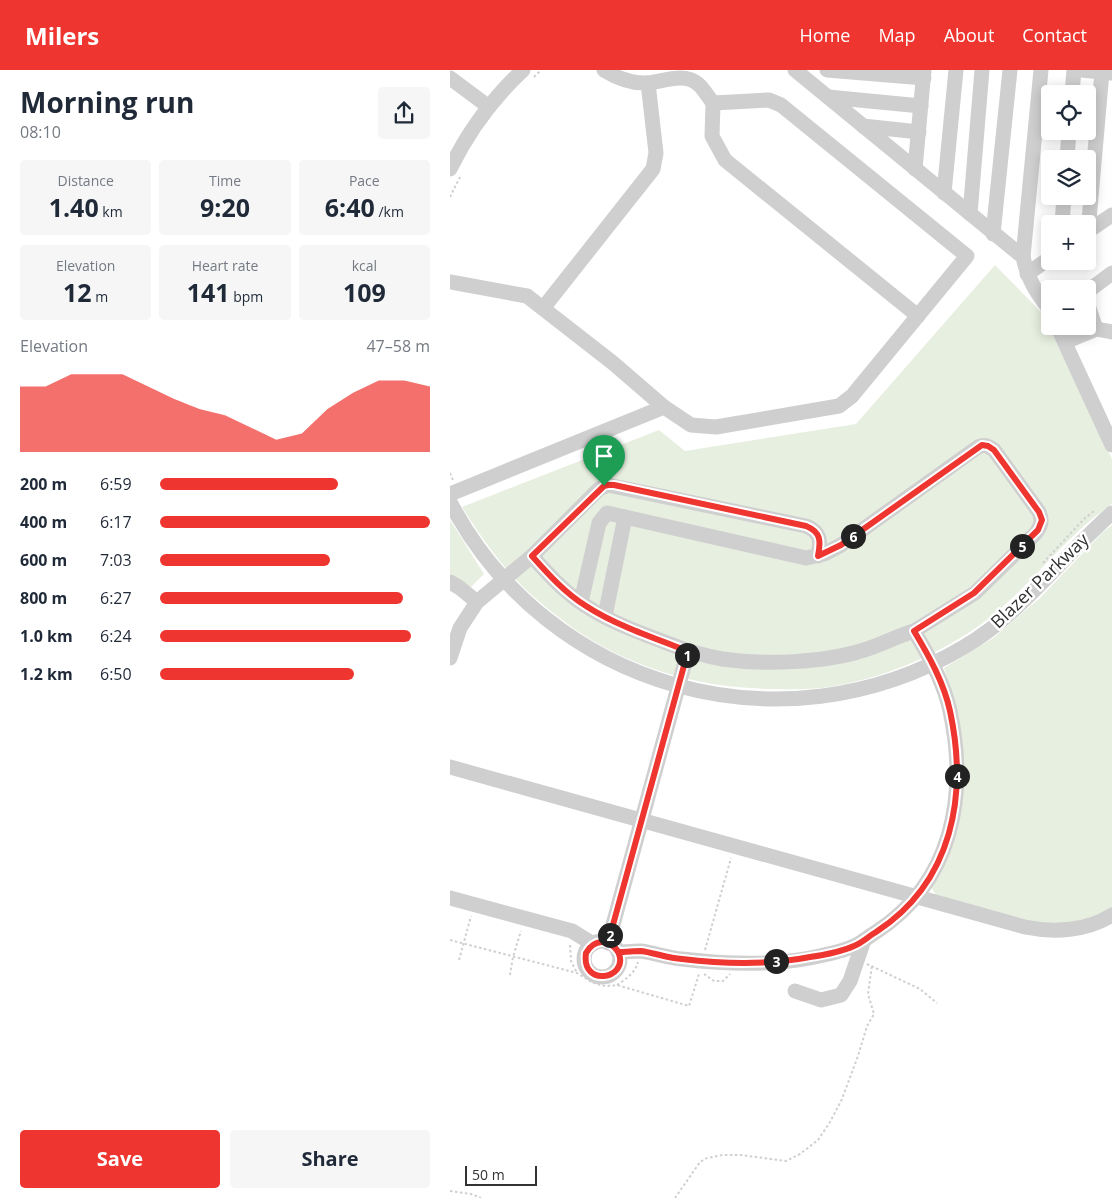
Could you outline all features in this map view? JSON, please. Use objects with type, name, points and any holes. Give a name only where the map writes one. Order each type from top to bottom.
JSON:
[{"type":"street","points":[[604,70],[630,82],[648,83],[687,78],[698,84],[713,103],[712,136],[725,160],[918,316]]},
{"type":"street","points":[[795,70],[1023,257]]},
{"type":"street","points":[[827,70],[924,74],[915,169]]},
{"type":"street","points":[[944,193],[956,70]]},
{"type":"street","points":[[970,214],[982,70]]},
{"type":"street","points":[[994,234],[1010,70]]},
{"type":"street","points":[[1041,70],[1023,257],[1027,274],[1041,298]]},
{"type":"street","points":[[1073,85],[1074,70]]},
{"type":"street","points":[[1082,70],[1107,72],[1090,215]]},
{"type":"street","points":[[455,172],[467,138],[489,107],[527,75]]},
{"type":"street","points":[[450,78],[489,107]]},
{"type":"street","points":[[544,308],[652,169],[656,153],[648,83]]},
{"type":"street","points":[[828,97],[921,106]]},
{"type":"street","points":[[450,282],[527,296],[613,363],[664,407],[691,425],[716,427],[839,406],[852,396],[967,256],[781,105],[769,100],[713,103]]},
{"type":"street","points":[[863,126],[919,132]]},
{"type":"street","points":[[1096,226],[1112,215]]},
{"type":"street","points":[[1027,274],[1041,264]]},
{"type":"street","points":[[1096,285],[1112,273]]},
{"type":"street","points":[[1096,329],[1112,332]]},
{"type":"street","points":[[1062,335],[1112,444]]},
{"type":"street","points":[[1065,342],[1082,335]]},
{"type":"street","points":[[453,496],[664,407]]},
{"type":"street","points":[[532,556],[558,584],[581,602],[605,616],[644,634],[688,651],[722,659],[768,662],[820,661],[864,650],[914,631],[974,593],[1035,534],[1042,520],[1039,512],[994,450],[982,445],[841,545],[818,556],[806,558],[607,513],[599,523],[581,602]]},
{"type":"street","points":[[450,658],[460,628],[477,602],[532,556],[599,490],[608,485],[806,526],[814,529],[818,535],[820,544],[818,556]]},
{"type":"street","name":"Blazer Parkway","points":[[453,496],[477,547],[504,580],[536,611],[572,638],[630,670],[679,687],[713,695],[770,700],[810,698],[852,692],[880,684],[933,664],[979,638],[1025,601],[1094,529],[1105,511]]},
{"type":"street","points":[[605,616],[625,517]]},
{"type":"street","points":[[450,582],[477,602]]},
{"type":"street","points":[[450,898],[572,931],[607,946],[681,959],[749,964],[809,958],[854,946],[890,923],[917,897],[934,870],[948,841],[957,796],[956,749],[949,709],[933,664],[914,631]]},
{"type":"street","points":[[607,946],[688,651]]},
{"type":"street","points":[[450,767],[1025,927],[1040,930],[1077,929],[1112,916]]},
{"type":"street","points":[[795,992],[821,1000],[841,995],[850,981],[864,940]]},
{"type":"path","points":[[527,75],[541,70]]},
{"type":"path","points":[[450,197],[455,172]]},
{"type":"path","points":[[450,473],[453,496]]},
{"type":"path","points":[[1041,565],[1084,520],[1105,511]]},
{"type":"path","points":[[459,960],[474,906]]},
{"type":"path","points":[[510,974],[513,957],[525,918]]},
{"type":"path","points":[[572,931],[569,949],[576,973]]},
{"type":"path","points":[[617,985],[630,976],[638,966],[640,951]]},
{"type":"path","points":[[857,961],[872,966],[920,989],[937,1003]]},
{"type":"path","points":[[675,1198],[700,1162],[707,1158],[723,1155],[786,1161],[800,1154],[818,1140],[842,1099],[867,1026],[874,1014],[868,994],[872,966]]},
{"type":"path","points":[[700,970],[706,977],[714,981],[723,981],[733,969]]},
{"type":"path","points":[[450,1191],[471,1194],[481,1198]]},
{"type":"green space","points":[[995,265],[1041,312],[1041,335],[1053,335],[1112,459],[1112,504],[1077,532],[998,611],[949,645],[916,661],[863,680],[828,687],[803,689],[759,689],[701,682],[644,666],[604,647],[571,627],[529,593],[488,546],[462,507],[659,430],[685,451],[856,424]]},
{"type":"green space","points":[[450,520],[484,574],[471,587],[450,574]]},
{"type":"green space","points":[[1112,525],[1112,909],[1096,916],[1066,924],[1039,923],[936,895],[931,887],[962,739],[944,668],[993,638],[1039,599],[1102,533]]},
{"type":"route","points":[[604,486],[532,556],[558,584],[586,606],[644,634],[688,651],[608,943],[615,947],[620,957],[620,963],[614,972],[604,977],[593,974],[586,966],[585,960],[588,948],[599,942],[605,942],[608,943],[611,944],[615,947],[618,952],[640,951],[681,959],[749,964],[809,958],[854,946],[890,923],[917,897],[934,870],[948,841],[957,796],[956,749],[949,709],[933,664],[914,631],[961,602],[982,586],[1038,530],[1042,520],[1039,512],[994,450],[982,445],[841,545],[818,556],[820,544],[818,535],[814,529],[806,526],[614,485],[604,486]]}]
